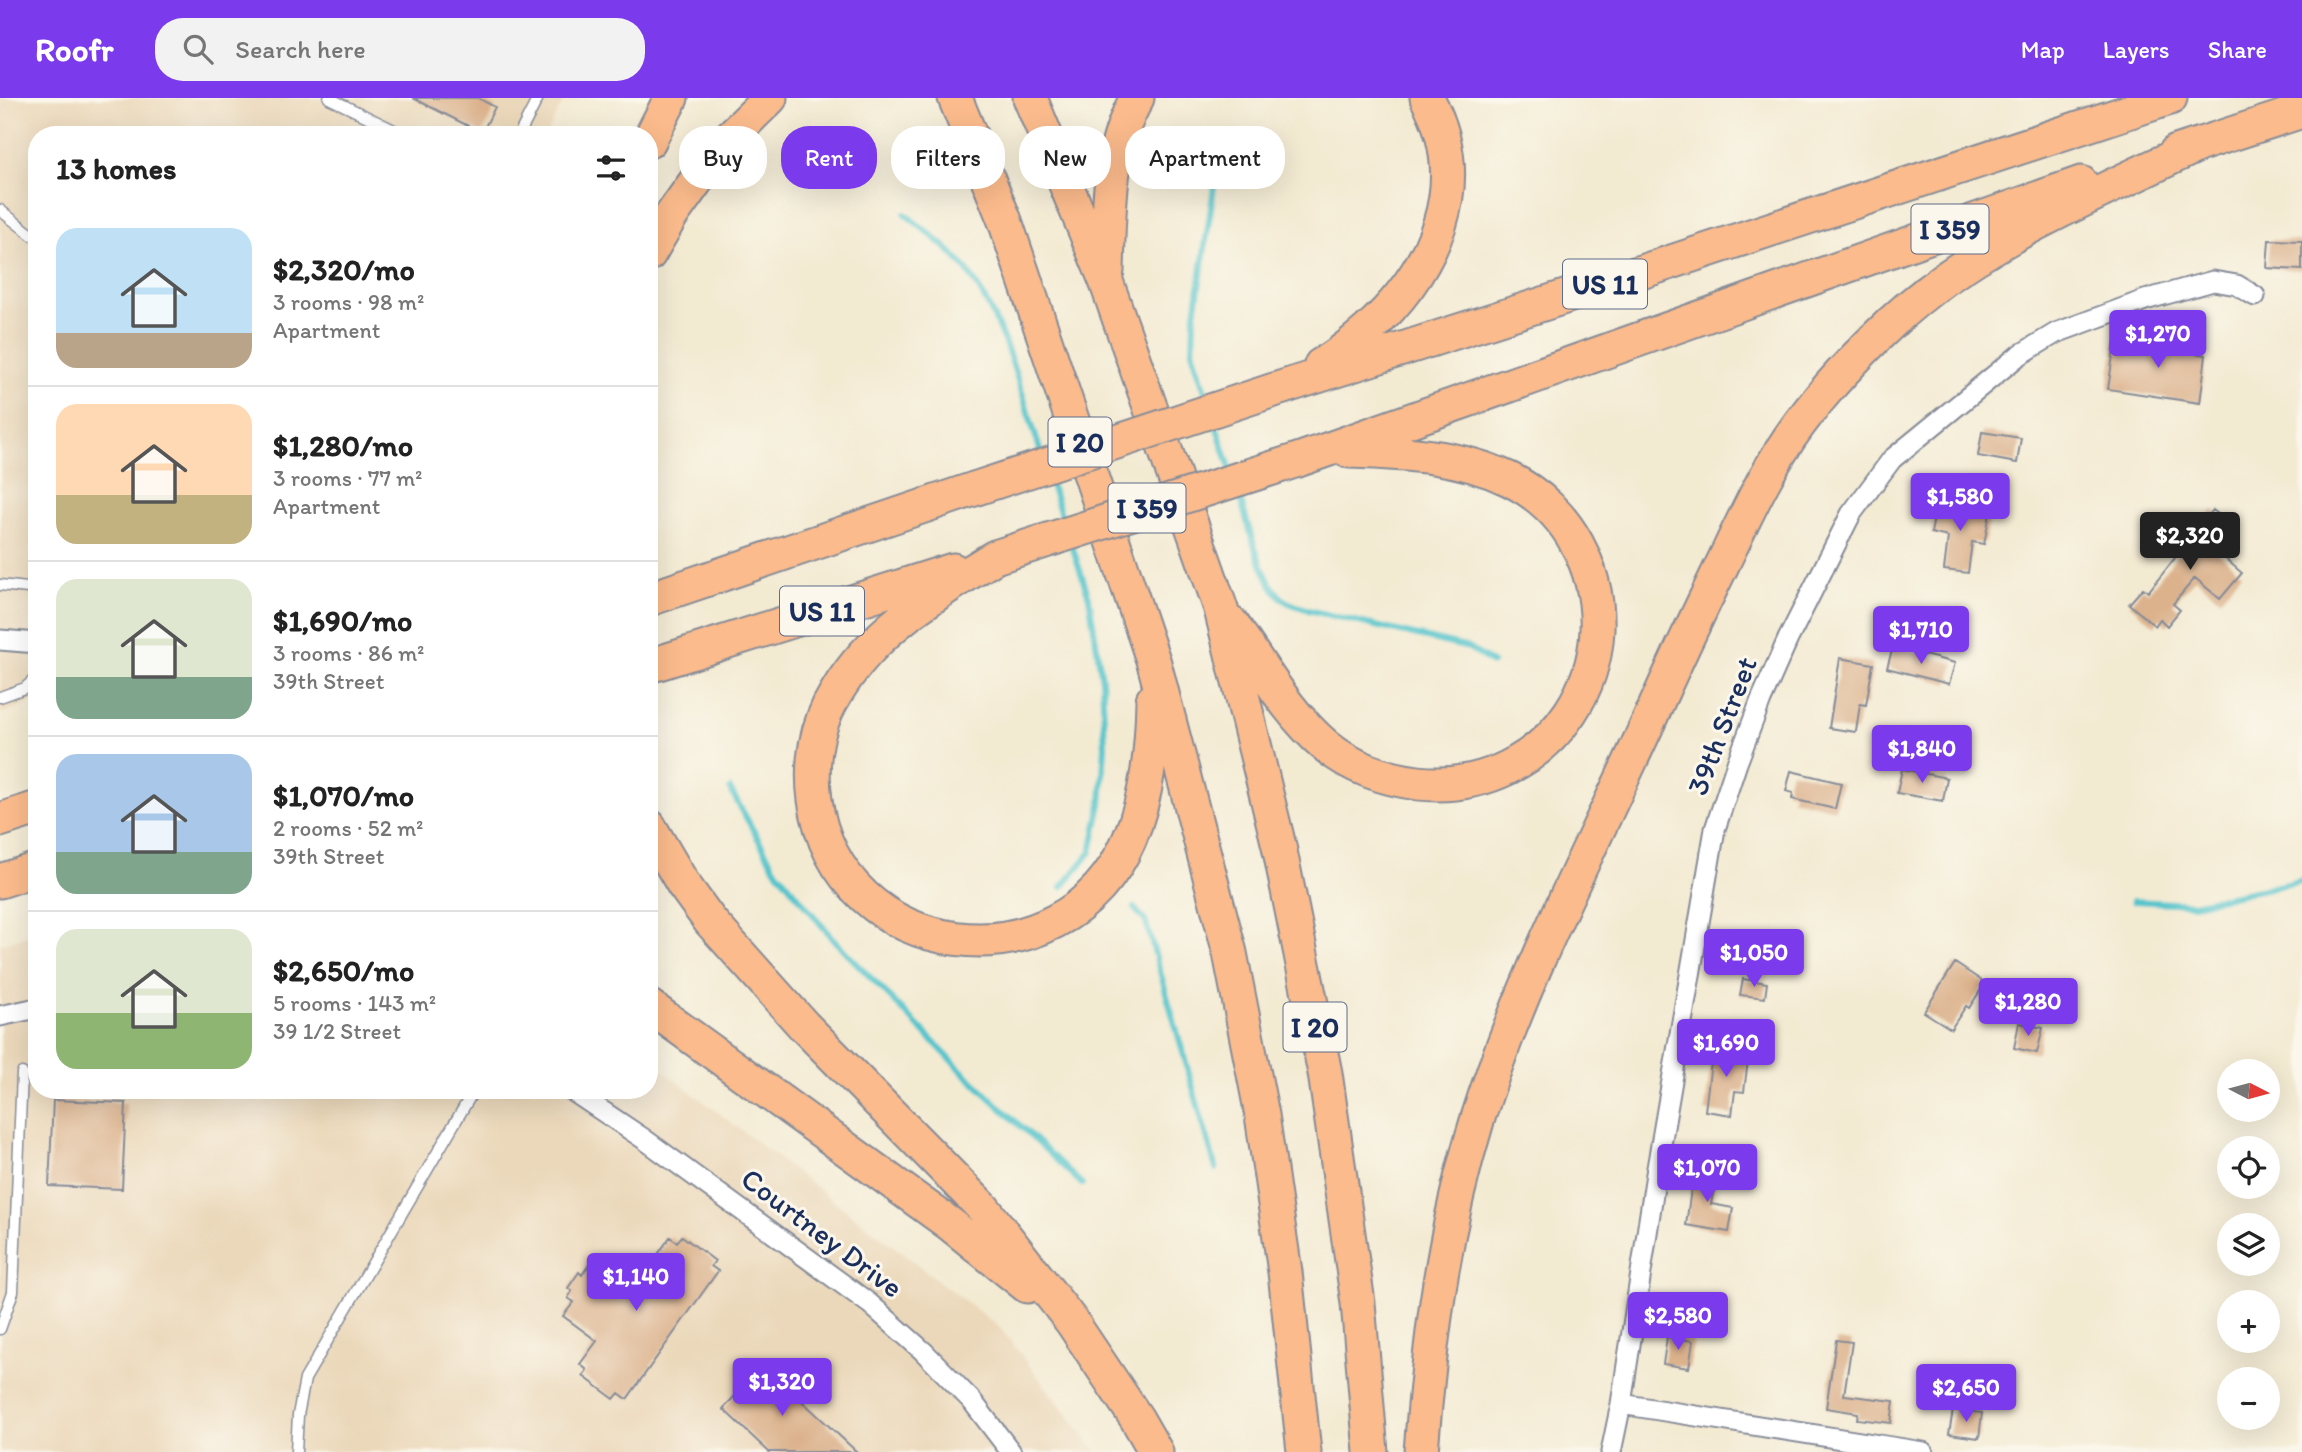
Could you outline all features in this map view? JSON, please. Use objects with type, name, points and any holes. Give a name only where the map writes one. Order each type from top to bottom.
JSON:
[{"type":"highway","points":[[657,126],[671,98]]},
{"type":"highway","points":[[658,238],[721,146],[770,98]]},
{"type":"highway","name":"I 20","points":[[955,98],[1005,221],[1154,663],[1230,953],[1262,1115],[1285,1272],[1304,1452]]},
{"type":"highway","name":"I 20","points":[[1030,98],[1106,281],[1221,609],[1279,846],[1325,1073],[1358,1303],[1371,1452]]},
{"type":"highway","points":[[1106,281],[1113,171],[1125,125],[1137,98]]},
{"type":"highway","points":[[1274,390],[1333,359],[1359,338],[1396,302],[1423,265],[1442,219],[1447,174],[1441,128],[1427,98]]},
{"type":"highway","name":"US 11","points":[[658,596],[1274,390],[2170,98]]},
{"type":"highway","name":"I 359","points":[[995,557],[1313,455],[2017,205],[2302,111]]},
{"type":"highway","points":[[1421,1452],[1431,1331],[1442,1260],[1477,1122],[1499,1056],[1531,978],[1761,484],[1799,424],[1844,370],[1894,320],[1948,277],[2008,238],[2196,146]]},
{"type":"highway","points":[[1221,609],[1283,701],[1327,747],[1375,774],[1405,782],[1435,785],[1466,782],[1513,766],[1550,740],[1577,701],[1594,657],[1597,610],[1594,587],[1588,564],[1565,523],[1531,491],[1489,470],[1412,453],[1313,455]]},
{"type":"highway","points":[[995,557],[932,596],[895,623],[848,674],[824,715],[813,761],[813,785],[822,831],[831,853],[844,873],[881,909],[908,926],[938,935],[970,941],[1001,940],[1024,936],[1049,926],[1093,895],[1114,870],[1138,814],[1147,779],[1152,738],[1154,663]]},
{"type":"highway","name":"US 11","points":[[658,663],[995,557]]},
{"type":"highway","points":[[0,820],[28,810]]},
{"type":"highway","points":[[658,840],[710,921],[804,1026],[984,1209],[1072,1322],[1156,1452]]},
{"type":"highway","points":[[0,881],[28,872]]},
{"type":"highway","points":[[0,888],[28,885]]},
{"type":"highway","points":[[658,1013],[938,1216],[1072,1322]]},
{"type":"street","name":"39th Street","points":[[1611,1452],[1715,829],[1761,700],[1788,639],[1851,514],[1892,459],[2018,356],[2056,333],[2145,300],[2213,281],[2237,285],[2255,296]]},
{"type":"street","points":[[0,640],[28,642]]},
{"type":"street","points":[[0,1016],[28,1010]]},
{"type":"street","name":"Courtney Drive","points":[[584,1099],[644,1139],[870,1304],[923,1351],[972,1401],[1011,1452]]},
{"type":"street","points":[[1621,1404],[1923,1452]]},
{"type":"lane","points":[[329,98],[386,126]]},
{"type":"lane","points":[[524,126],[538,98]]},
{"type":"lane","points":[[0,210],[28,232]]},
{"type":"lane","points":[[0,586],[28,588]]},
{"type":"lane","points":[[0,697],[28,685]]},
{"type":"lane","points":[[0,1329],[13,1292],[22,1073]]},
{"type":"lane","points":[[296,1452],[298,1415],[305,1378],[469,1099]]},
{"type":"shaded area","points":[[0,98],[565,98],[551,126],[28,126],[28,703],[0,714]]},
{"type":"shaded area","points":[[28,936],[28,1099],[658,1099],[658,1067],[999,1327],[1097,1452],[0,1452],[0,944]]},
{"type":"building","points":[[413,98],[478,98],[495,107],[486,126],[468,126]]},
{"type":"building","points":[[2269,240],[2302,241],[2302,270],[2267,268]]},
{"type":"building","points":[[2137,339],[2186,345],[2185,352],[2206,355],[2200,403],[2108,389],[2115,342],[2136,345]]},
{"type":"building","points":[[1982,432],[2021,438],[2017,463],[1978,456]]},
{"type":"building","points":[[1937,502],[1990,513],[1984,544],[1972,542],[1968,573],[1944,570],[1948,537],[1931,533]]},
{"type":"building","points":[[2213,510],[2234,527],[2215,550],[2242,573],[2220,599],[2195,578],[2173,604],[2180,610],[2167,626],[2160,619],[2155,626],[2129,604],[2143,588],[2148,592]]},
{"type":"building","points":[[1893,647],[1955,663],[1949,684],[1887,668]]},
{"type":"building","points":[[1840,658],[1873,664],[1866,705],[1860,704],[1856,732],[1829,728]]},
{"type":"building","points":[[1902,769],[1947,778],[1943,801],[1897,793]]},
{"type":"building","points":[[1791,771],[1841,783],[1835,809],[1792,799],[1793,793],[1786,791]]},
{"type":"building","points":[[1955,963],[1985,983],[1951,1029],[1924,1012]]},
{"type":"building","points":[[1743,979],[1767,983],[1765,998],[1740,995]]},
{"type":"building","points":[[2019,1023],[2043,1028],[2037,1053],[2014,1048]]},
{"type":"building","points":[[1713,1047],[1749,1052],[1744,1092],[1735,1091],[1732,1115],[1705,1111]]},
{"type":"building","points":[[53,1100],[126,1103],[122,1189],[49,1186]]},
{"type":"building","points":[[1694,1168],[1717,1172],[1711,1204],[1733,1208],[1729,1232],[1686,1225]]},
{"type":"building","points":[[682,1236],[715,1261],[711,1266],[718,1271],[627,1399],[619,1393],[614,1399],[583,1376],[587,1370],[580,1364],[597,1341],[563,1316],[574,1302],[568,1298],[572,1291],[568,1288],[579,1272],[582,1275],[588,1266],[593,1270],[602,1257],[638,1283],[670,1237],[677,1242]]},
{"type":"building","points":[[1667,1337],[1693,1341],[1689,1368],[1663,1364]]},
{"type":"building","points":[[1836,1340],[1852,1342],[1844,1395],[1894,1401],[1891,1423],[1857,1419],[1858,1413],[1826,1408]]},
{"type":"building","points":[[763,1365],[857,1452],[769,1452],[723,1409]]},
{"type":"building","points":[[1953,1410],[1982,1413],[1979,1438],[1949,1434]]},
{"type":"waterway","points":[[1208,401],[1193,354],[1194,321],[1214,189]]},
{"type":"waterway","points":[[905,214],[957,259],[984,297],[1004,341],[1042,456]]},
{"type":"waterway","points":[[1215,422],[1231,471]]},
{"type":"waterway","points":[[1048,476],[1065,526]]},
{"type":"waterway","points":[[1238,491],[1262,567],[1269,581],[1287,602],[1308,610],[1469,648],[1492,663]]},
{"type":"waterway","points":[[1062,887],[1091,852],[1101,804],[1105,747],[1102,680],[1089,597],[1071,543]]},
{"type":"waterway","points":[[730,789],[774,867],[833,939],[961,1070],[1082,1184]]},
{"type":"waterway","points":[[2133,901],[2193,904],[2302,881]]},
{"type":"waterway","points":[[1134,908],[1146,922],[1216,1169]]}]
